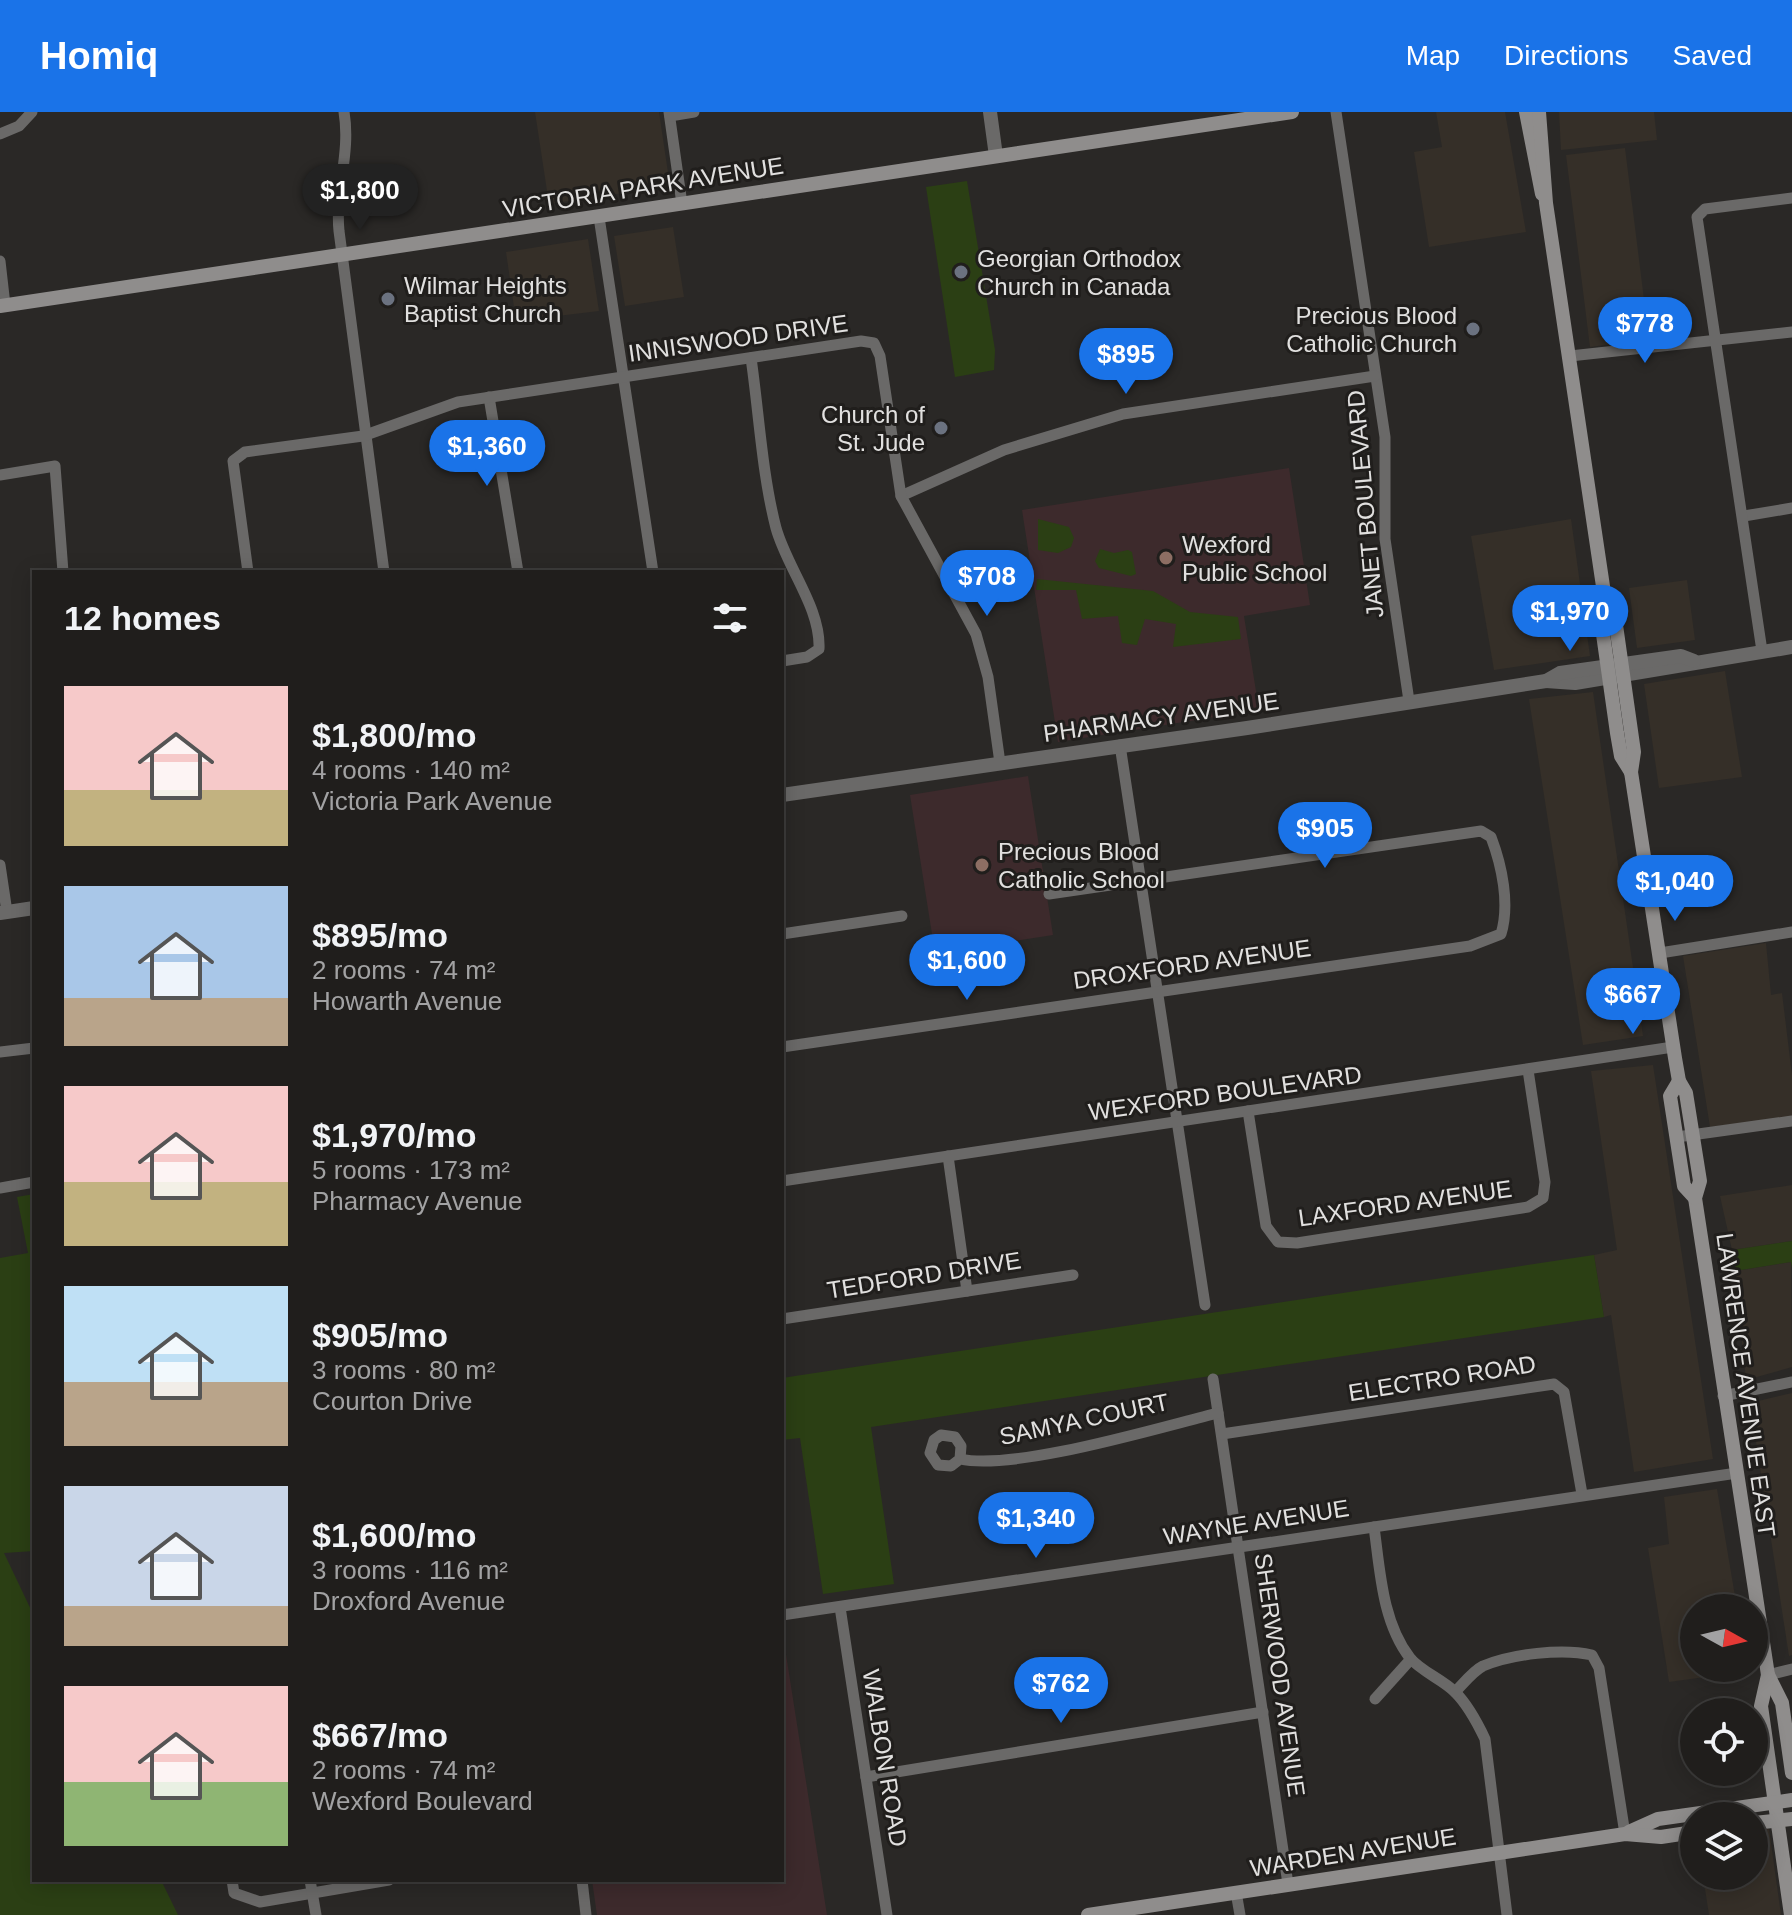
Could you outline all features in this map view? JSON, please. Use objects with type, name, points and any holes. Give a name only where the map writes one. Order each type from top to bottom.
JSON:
[{"type":"main road","name":"VICTORIA PARK AVENUE","points":[[3,306],[1292,112]]},
{"type":"main road","name":"LAWRENCE AVENUE EAST","points":[[1526,112],[1537,182],[1546,203]]},
{"type":"main road","name":"LAWRENCE AVENUE EAST","points":[[1539,112],[1546,203],[1604,593],[1613,604],[1616,672],[1634,752],[1631,772],[1673,1047],[1693,1134],[1700,1181],[1695,1198],[1756,1594]]},
{"type":"main road","name":"LAWRENCE AVENUE EAST","points":[[1679,1081],[1670,1096],[1684,1186],[1695,1198]]},
{"type":"main road","name":"LAWRENCE AVENUE EAST","points":[[1768,1675],[1782,1703],[1792,1773]]},
{"type":"main road","name":"LAWRENCE AVENUE EAST","points":[[1766,1682],[1761,1706],[1774,1803],[1785,1820],[1791,1915]]},
{"type":"main road","name":"WARDEN AVENUE","points":[[1625,1834],[1658,1819],[1792,1800]]},
{"type":"main road","name":"WARDEN AVENUE","points":[[1088,1915],[1625,1834],[1661,1837],[1680,1834]]},
{"type":"street","points":[[0,134],[19,126],[32,112]]},
{"type":"street","points":[[344,112],[347,138],[337,211],[363,436],[384,570]]},
{"type":"street","points":[[682,204],[670,114],[694,112]]},
{"type":"street","points":[[990,112],[996,156]]},
{"type":"street","name":"JANET BOULEVARD","points":[[1336,112],[1385,437],[1385,539],[1409,701]]},
{"type":"street","points":[[1762,651],[1698,213],[1705,209],[1792,198]]},
{"type":"street","points":[[599,217],[653,570]]},
{"type":"street","points":[[0,261],[3,306]]},
{"type":"street","points":[[1570,356],[1792,332]]},
{"type":"street","name":"INNISWOOD DRIVE","points":[[248,570],[233,461],[245,452],[363,436],[458,402],[861,341],[874,343],[880,356],[901,496],[976,634],[988,677],[1000,763]]},
{"type":"street","points":[[751,358],[776,528],[794,578],[820,629],[819,649],[807,657],[784,661]]},
{"type":"street","points":[[901,496],[1004,450],[1123,414],[1375,376]]},
{"type":"street","points":[[489,397],[518,570]]},
{"type":"street","points":[[0,475],[55,466],[63,570]]},
{"type":"street","points":[[1744,516],[1792,508]]},
{"type":"street","name":"PHARMACY AVENUE","points":[[784,795],[1546,681],[1562,685],[1616,672],[1682,668],[1694,661],[1792,647]]},
{"type":"street","points":[[1120,745],[1205,1305]]},
{"type":"street","name":"DROXFORD AVENUE","points":[[784,1047],[1470,946],[1501,934],[1507,914],[1491,837],[1481,831],[1141,880]]},
{"type":"street","points":[[0,865],[3,912],[32,908]]},
{"type":"street","points":[[1049,894],[1141,880]]},
{"type":"street","points":[[784,934],[902,916]]},
{"type":"street","points":[[1660,953],[1792,932]]},
{"type":"street","name":"WEXFORD BOULEVARD","points":[[784,1181],[1673,1047]]},
{"type":"street","points":[[0,1052],[32,1048]]},
{"type":"street","name":"LAXFORD AVENUE","points":[[1248,1111],[1266,1226],[1278,1242],[1297,1243],[1528,1207],[1543,1198],[1545,1182],[1528,1070]]},
{"type":"street","points":[[1677,1137],[1792,1121]]},
{"type":"street","points":[[948,1156],[967,1291]]},
{"type":"street","points":[[0,1188],[32,1182]]},
{"type":"street","name":"TEDFORD DRIVE","points":[[784,1319],[1073,1275]]},
{"type":"street","name":"SHERWOOD AVENUE","points":[[1213,1379],[1288,1884]]},
{"type":"street","points":[[1723,1396],[1792,1382]]},
{"type":"street","name":"ELECTRO ROAD","points":[[1222,1434],[1554,1384],[1564,1392],[1582,1494]]},
{"type":"street","name":"SAMYA COURT","points":[[960,1459],[976,1463],[1063,1450],[1218,1413]]},
{"type":"street","name":"WAYNE AVENUE","points":[[784,1615],[1737,1473]]},
{"type":"street","points":[[1374,1527],[1390,1622],[1411,1659],[1455,1692],[1476,1718],[1485,1739],[1507,1915]]},
{"type":"street","name":"WALBON ROAD","points":[[840,1607],[887,1915]]},
{"type":"street","points":[[1455,1692],[1480,1667],[1506,1659],[1578,1652],[1592,1655],[1599,1668],[1625,1834]]},
{"type":"street","points":[[1375,1699],[1411,1659]]},
{"type":"street","points":[[1768,1675],[1792,1669]]},
{"type":"street","points":[[866,1777],[1263,1712]]},
{"type":"street","points":[[232,1882],[234,1893],[260,1902],[311,1886],[363,1882]]},
{"type":"street","points":[[582,1882],[586,1915]]},
{"type":"street","points":[[311,1886],[316,1915]]},
{"type":"street","points":[[1236,1892],[1240,1915]]},
{"type":"shaded area","points":[[535,112],[659,112],[670,186],[549,204]]},
{"type":"shaded area","points":[[1436,112],[1505,112],[1526,232],[1429,247],[1414,152],[1442,147]]},
{"type":"shaded area","points":[[1559,112],[1654,112],[1657,140],[1561,150]]},
{"type":"shaded area","points":[[1625,148],[1649,339],[1590,347],[1566,155]]},
{"type":"shaded area","points":[[673,227],[684,297],[625,306],[614,236]]},
{"type":"shaded area","points":[[588,239],[599,311],[516,321],[506,252]]},
{"type":"shaded area","name":"Wexford Public School","points":[[1289,468],[1310,605],[1244,616],[1259,710],[1058,742],[1022,510]]},
{"type":"shaded area","points":[[1571,519],[1590,656],[1494,670],[1471,536]]},
{"type":"shaded area","points":[[1687,580],[1695,640],[1637,648],[1629,588]]},
{"type":"shaded area","points":[[1725,671],[1742,777],[1659,788],[1644,684]]},
{"type":"shaded area","points":[[1593,692],[1643,1036],[1583,1045],[1529,699]]},
{"type":"shaded area","name":"Precious Blood Catholic School","points":[[1028,776],[1053,935],[935,953],[910,795]]},
{"type":"shaded area","points":[[1766,943],[1771,995],[1782,993],[1792,1075],[1792,1117],[1710,1127],[1683,956]]},
{"type":"shaded area","points":[[1653,1065],[1713,1459],[1634,1472],[1611,1315],[1604,1317],[1594,1255],[1617,1250],[1591,1071]]},
{"type":"shaded area","points":[[1792,1185],[1792,1241],[1732,1250],[1720,1196]]},
{"type":"shaded area","points":[[1791,1262],[1792,1367],[1746,1380],[1735,1271]]},
{"type":"shaded area","points":[[1792,1393],[1792,1655],[1789,1656],[1750,1403]]},
{"type":"shaded area","points":[[1717,1489],[1735,1594],[1680,1594],[1680,1680],[1669,1682],[1648,1548],[1669,1544],[1664,1497]]},
{"type":"shaded area","points":[[784,1642],[827,1915],[597,1915],[592,1882],[784,1882]]},
{"type":"shaded area","points":[[1768,1829],[1781,1915],[1709,1915],[1705,1890],[1768,1890]]},
{"type":"green space","points":[[967,181],[995,350],[994,370],[955,377],[926,187]]},
{"type":"green space","points":[[1038,519],[1069,527],[1074,538],[1071,547],[1058,553],[1038,550]]},
{"type":"green space","points":[[1100,549],[1114,553],[1132,552],[1136,574],[1131,576],[1099,568],[1095,561]]},
{"type":"green space","points":[[1037,579],[1153,591],[1190,612],[1238,617],[1241,639],[1173,647],[1176,624],[1145,619],[1137,645],[1122,643],[1118,616],[1082,619],[1076,590],[1036,590]]},
{"type":"green space","points":[[32,1194],[32,1551],[4,1553],[32,1612],[32,1882],[162,1882],[178,1915],[0,1915],[0,1258],[28,1253],[17,1197]]},
{"type":"green space","points":[[1792,1241],[1792,1268],[1791,1262],[1735,1271],[1732,1250]]},
{"type":"green space","points":[[1594,1255],[1604,1317],[871,1427],[894,1584],[823,1594],[800,1438],[784,1440],[784,1378]]},
{"type":"place","name":"Georgian Orthodox Church in Canada","points":[[961,272]]},
{"type":"place","name":"Wilmar Heights Baptist Church","points":[[388,299]]},
{"type":"place","name":"Precious Blood Catholic Church","points":[[1473,329]]},
{"type":"place","name":"Church of St. Jude","points":[[941,428]]},
{"type":"place","name":"Wexford Public School","points":[[1166,558]]},
{"type":"place","name":"Precious Blood Catholic School","points":[[982,865]]}]
